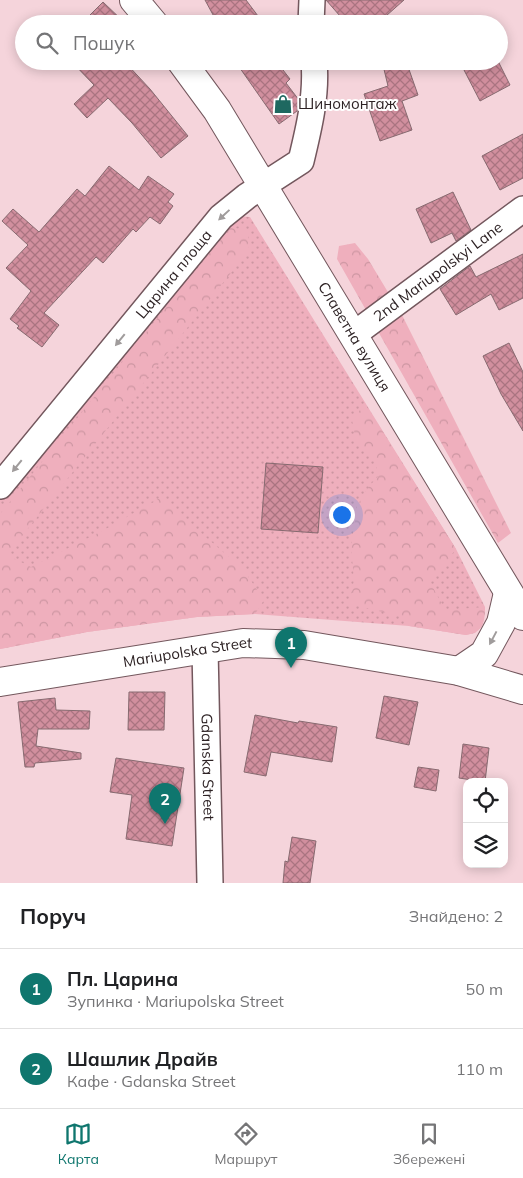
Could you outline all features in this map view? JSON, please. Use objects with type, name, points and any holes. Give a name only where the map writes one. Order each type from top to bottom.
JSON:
[{"type":"main road","points":[[134,0],[146,15]]},
{"type":"main road","name":"Славетна вулиця","points":[[187,70],[216,110],[263,186],[523,616]]},
{"type":"main road","points":[[459,671],[484,654],[501,623],[508,593]]},
{"type":"main road","name":"Mariupolska Street","points":[[0,682],[243,644],[304,645],[459,671],[523,690]]},
{"type":"street","points":[[311,15],[312,0]]},
{"type":"street","name":"Царина площа","points":[[0,486],[222,217],[247,196],[301,161],[312,112],[316,70]]},
{"type":"street","name":"2nd Mariupolskyi Lane","points":[[353,335],[523,209]]},
{"type":"street","name":"Gdanska Street","points":[[205,649],[210,883]]},
{"type":"green space","points":[[238,216],[250,217],[456,549],[485,607],[482,626],[475,633],[466,635],[409,626],[255,614],[197,617],[87,632],[0,649],[0,499],[226,224]]},
{"type":"green space","points":[[230,228],[248,229],[249,250],[7,555],[31,567],[104,530],[160,498],[243,569],[264,600],[255,614],[197,617],[87,632],[0,649],[0,514]]},
{"type":"green space","points":[[355,243],[368,259],[403,317],[511,533],[498,543],[337,259],[339,246]]},
{"type":"green space","points":[[365,404],[456,549],[430,582],[445,610],[485,607],[482,626],[472,634],[466,635],[409,626],[399,616],[350,604],[354,580],[351,547],[357,506],[367,489],[379,475],[373,457],[356,441],[352,420]]},
{"type":"building","points":[[205,0],[246,0],[257,15],[213,15]]},
{"type":"building","points":[[326,0],[404,0],[387,15],[339,15]]},
{"type":"building","points":[[103,2],[117,15],[90,15]]},
{"type":"building","points":[[80,70],[132,70],[188,136],[161,158],[108,98],[87,118],[74,104],[94,85]]},
{"type":"building","points":[[241,70],[283,70],[290,79],[286,83],[299,100],[297,111],[279,124]]},
{"type":"building","points":[[384,70],[409,70],[418,95],[402,101],[412,130],[380,141],[364,94],[388,86]]},
{"type":"building","points":[[464,70],[502,70],[510,85],[480,101]]},
{"type":"building","points":[[523,134],[523,178],[500,190],[482,156]]},
{"type":"building","points":[[109,166],[139,190],[148,176],[174,194],[168,202],[173,206],[160,224],[150,217],[136,232],[133,229],[103,263],[96,257],[44,313],[59,325],[42,347],[17,328],[19,326],[10,319],[31,291],[6,268],[28,245],[2,221],[13,209],[39,232],[77,189],[85,196]]},
{"type":"building","points":[[453,192],[471,230],[456,241],[452,233],[431,243],[416,209]]},
{"type":"building","points":[[523,254],[523,298],[499,310],[491,294],[456,315],[440,289],[470,266],[476,277]]},
{"type":"building","points":[[509,343],[523,372],[523,431],[501,394],[483,356]]},
{"type":"building","points":[[266,463],[323,467],[318,533],[261,529]]},
{"type":"building","points":[[129,692],[165,692],[164,730],[128,730]]},
{"type":"building","points":[[384,696],[418,702],[409,745],[376,738]]},
{"type":"building","points":[[55,698],[56,710],[90,711],[89,729],[38,729],[36,746],[81,753],[81,759],[35,763],[34,767],[25,767],[18,702]]},
{"type":"building","points":[[255,715],[298,723],[299,721],[337,727],[332,762],[271,752],[266,776],[244,772]]},
{"type":"building","points":[[463,744],[489,748],[485,778],[459,778]]},
{"type":"building","points":[[116,758],[184,768],[172,846],[126,839],[132,795],[110,792]]},
{"type":"building","points":[[418,767],[439,770],[436,791],[414,787]]},
{"type":"building","points":[[292,837],[316,841],[310,883],[283,883],[285,861],[288,862]]},
{"type":"place","name":"Шиномонтаж","points":[[283,104]]},
{"type":"place","name":"Пл. Царина","points":[[291,668]]},
{"type":"place","name":"Шашлик Драйв","points":[[165,824]]}]
